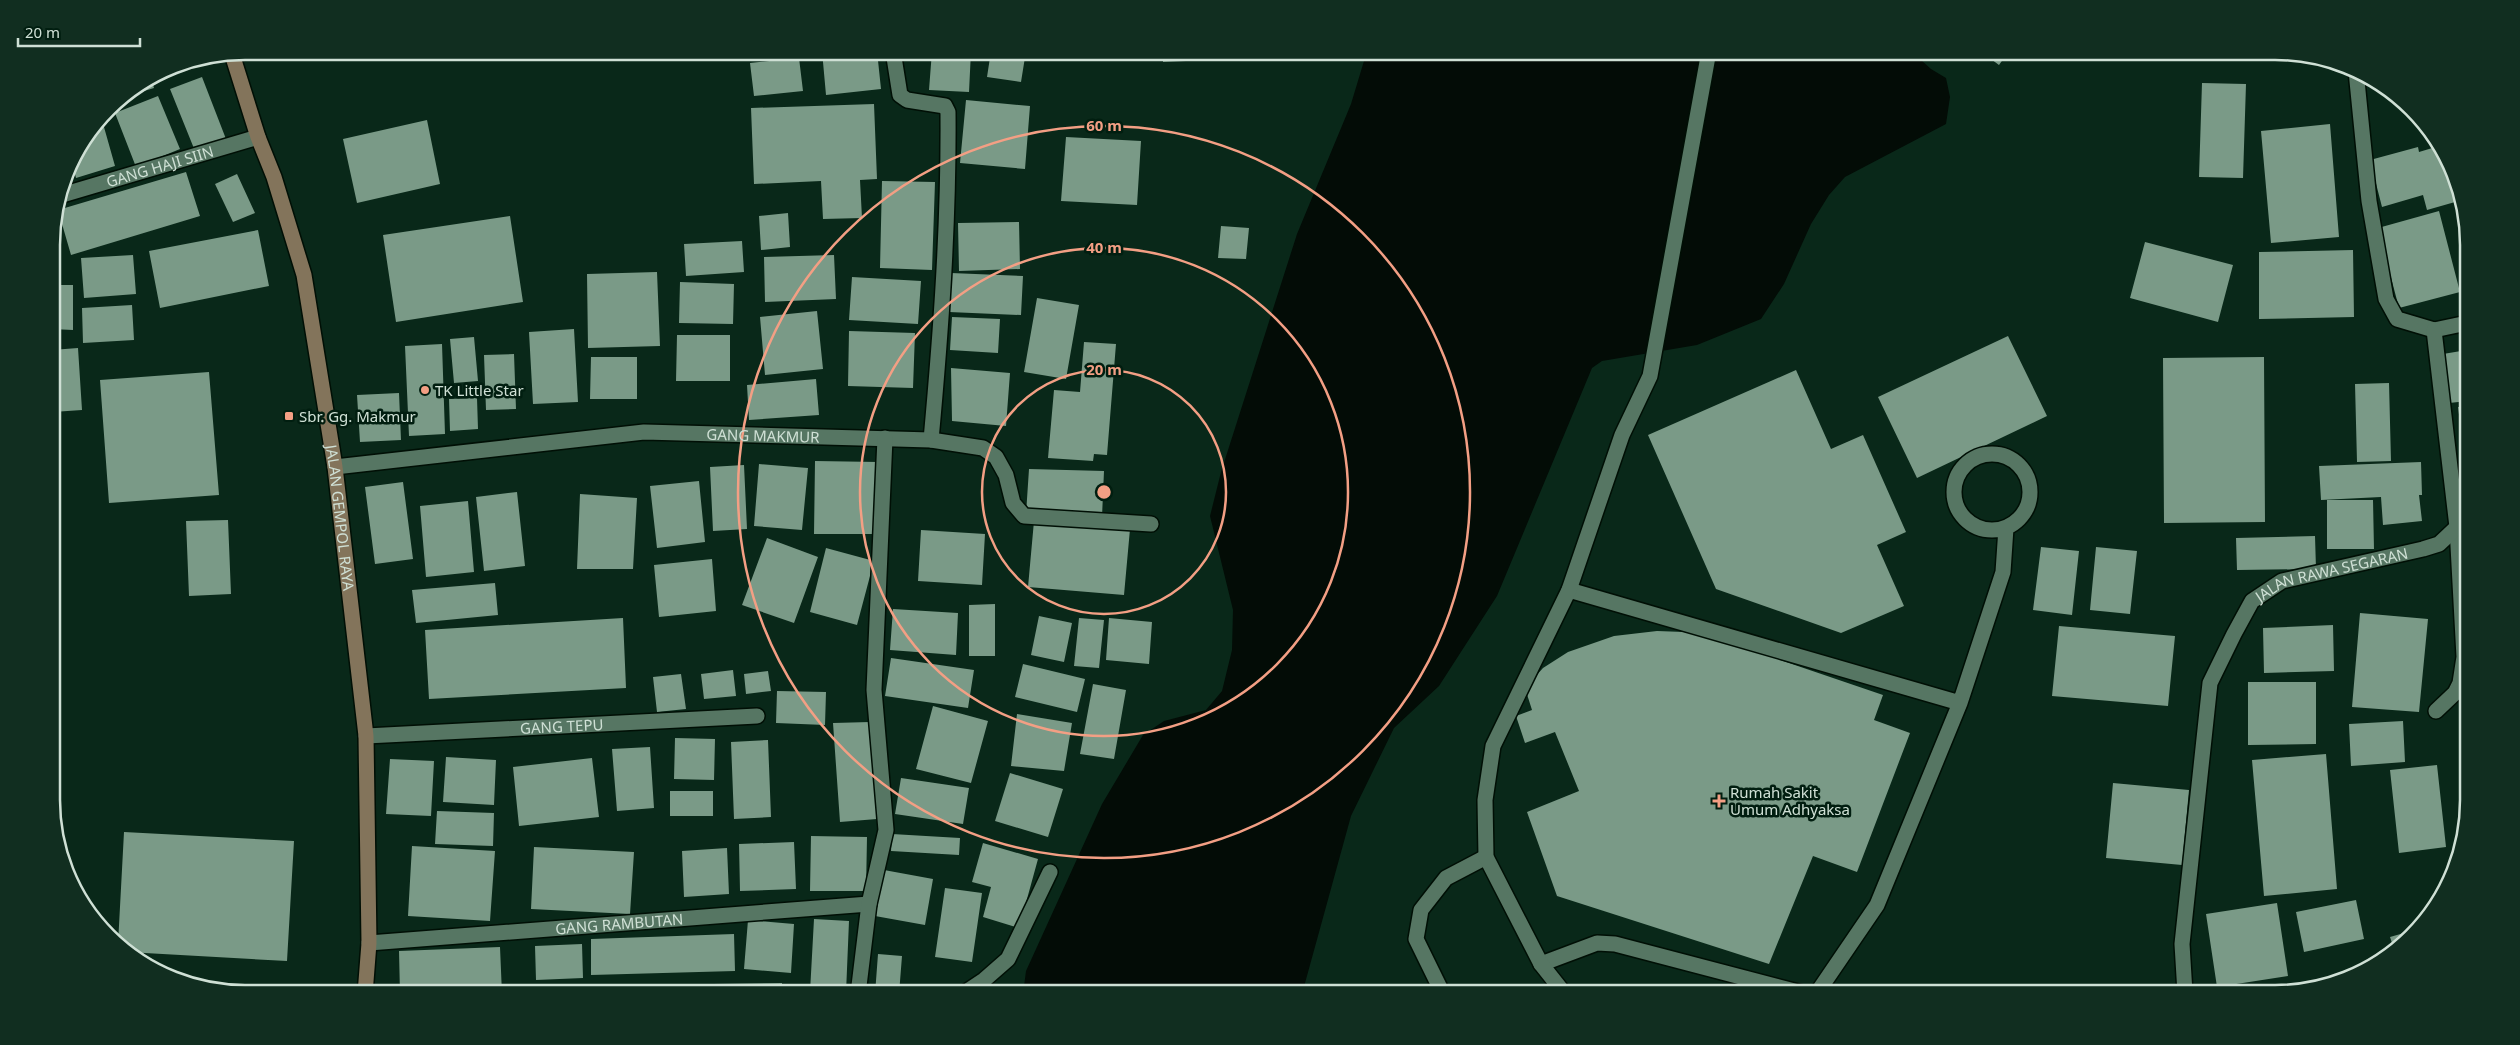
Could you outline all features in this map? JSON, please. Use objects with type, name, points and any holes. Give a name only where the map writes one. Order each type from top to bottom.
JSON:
[{"type":"main road","name":"JALAN GEMPOL RAYA","points":[[234,60],[258,137],[274,177],[304,275],[335,467],[366,736],[369,943],[366,985]]},
{"type":"street","points":[[894,60],[900,95],[907,100],[945,106],[948,112],[949,183],[945,261],[931,440]]},
{"type":"street","points":[[1557,985],[1541,964],[1486,857],[1485,800],[1493,746],[1569,590],[1622,436],[1650,376],[1707,60]]},
{"type":"street","points":[[2357,79],[2368,201],[2386,299],[2397,319],[2434,330],[2460,324]]},
{"type":"street","name":"GANG HAJI SIIN","points":[[67,193],[258,137]]},
{"type":"street","points":[[2434,330],[2457,527],[2460,583]]},
{"type":"street","name":"GANG MAKMUR","points":[[335,467],[644,432],[931,440],[983,448],[996,457],[1006,475],[1013,502],[1024,516],[1151,524]]},
{"type":"street","points":[[859,985],[869,904],[886,830],[874,690],[884,438]]},
{"type":"street","points":[[1824,985],[1877,904],[1960,704],[2002,572],[2006,528],[2023,516],[2031,498],[2028,478],[2016,462],[1998,454],[1978,456],[1961,468],[1953,486],[1956,506],[1968,522],[1986,530],[2006,528]]},
{"type":"street","name":"JALAN RAWA SEGARAN","points":[[2185,985],[2182,944],[2210,683],[2252,601],[2282,581],[2423,550],[2439,544],[2457,527]]},
{"type":"street","points":[[1569,590],[1960,704]]},
{"type":"street","points":[[2436,711],[2455,693],[2460,683]]},
{"type":"street","name":"GANG TEPU","points":[[366,736],[757,716]]},
{"type":"street","points":[[1439,985],[1416,939],[1421,910],[1446,878],[1486,857]]},
{"type":"street","points":[[976,985],[1008,959],[1050,872]]},
{"type":"street","name":"GANG RAMBUTAN","points":[[369,943],[869,904]]},
{"type":"street","points":[[1541,964],[1597,943],[1615,944],[1768,985]]},
{"type":"shaded area","points":[[1364,60],[1921,60],[1946,78],[1950,97],[1946,124],[1845,177],[1829,195],[1811,224],[1784,284],[1761,319],[1697,345],[1602,361],[1592,368],[1497,596],[1439,686],[1394,728],[1351,816],[1304,985],[1024,985],[1026,971],[1102,804],[1143,735],[1164,721],[1206,710],[1222,691],[1232,650],[1233,610],[1210,516],[1221,472],[1297,234],[1351,104]]},
{"type":"building","points":[[799,60],[803,91],[754,96],[750,63]]},
{"type":"building","points":[[823,60],[878,60],[881,89],[826,95]]},
{"type":"building","points":[[931,60],[971,60],[969,92],[929,90]]},
{"type":"building","points":[[990,60],[1025,60],[1021,82],[987,77]]},
{"type":"building","points":[[1163,60],[1209,60],[1163,62]]},
{"type":"building","points":[[1992,60],[2003,60],[1999,65]]},
{"type":"building","points":[[202,77],[226,139],[195,151],[170,89]]},
{"type":"building","points":[[2202,83],[2246,84],[2243,178],[2199,177]]},
{"type":"building","points":[[153,84],[154,88],[140,92]]},
{"type":"building","points":[[158,96],[180,149],[136,167],[115,113]]},
{"type":"building","points":[[966,100],[1030,106],[1025,169],[960,163]]},
{"type":"building","points":[[874,104],[877,179],[860,180],[862,218],[823,219],[821,181],[754,184],[751,108]]},
{"type":"building","points":[[427,120],[440,184],[357,203],[343,139]]},
{"type":"building","points":[[2330,124],[2339,237],[2271,243],[2261,131]]},
{"type":"building","points":[[104,126],[115,166],[76,178],[75,173],[79,163],[91,142]]},
{"type":"building","points":[[1066,137],[1141,141],[1137,205],[1061,201]]},
{"type":"building","points":[[2418,147],[2419,152],[2432,148],[2446,174],[2455,202],[2427,210],[2423,195],[2382,207],[2370,160]]},
{"type":"building","points":[[186,172],[200,216],[71,255],[62,223],[64,208]]},
{"type":"building","points":[[237,174],[255,213],[233,222],[215,184]]},
{"type":"building","points":[[882,181],[935,182],[932,270],[880,268]]},
{"type":"building","points":[[2439,211],[2460,292],[2399,308],[2378,228]]},
{"type":"building","points":[[788,213],[790,247],[761,250],[759,216]]},
{"type":"building","points":[[510,216],[523,302],[396,322],[383,235]]},
{"type":"building","points":[[1019,222],[1020,269],[959,271],[958,223]]},
{"type":"building","points":[[1221,226],[1249,228],[1246,259],[1218,258]]},
{"type":"building","points":[[258,230],[269,286],[160,308],[149,251]]},
{"type":"building","points":[[742,241],[744,272],[686,276],[684,244]]},
{"type":"building","points":[[2145,242],[2233,265],[2218,322],[2130,298]]},
{"type":"building","points":[[2353,250],[2354,317],[2259,319],[2259,252]]},
{"type":"building","points":[[133,255],[136,294],[84,298],[81,258]]},
{"type":"building","points":[[834,255],[836,299],[765,302],[764,257]]},
{"type":"building","points":[[657,272],[660,346],[588,348],[587,274]]},
{"type":"building","points":[[951,273],[1023,276],[1021,315],[949,312]]},
{"type":"building","points":[[852,277],[921,281],[918,324],[849,320]]},
{"type":"building","points":[[680,282],[734,284],[733,324],[679,323]]},
{"type":"building","points":[[60,285],[73,285],[73,330],[60,329]]},
{"type":"building","points":[[1037,298],[1079,305],[1066,379],[1024,372]]},
{"type":"building","points":[[132,305],[134,340],[83,343],[82,308]]},
{"type":"building","points":[[817,311],[823,369],[765,375],[760,317]]},
{"type":"building","points":[[952,317],[1000,319],[998,353],[950,350]]},
{"type":"building","points":[[574,329],[578,402],[533,404],[529,332]]},
{"type":"building","points":[[849,331],[915,333],[913,388],[848,386]]},
{"type":"building","points":[[677,335],[730,335],[730,381],[676,381]]},
{"type":"building","points":[[2008,336],[2047,416],[1917,478],[1878,397]]},
{"type":"building","points":[[474,337],[478,381],[454,383],[450,339]]},
{"type":"building","points":[[1084,342],[1116,344],[1107,455],[1094,454],[1093,461],[1048,458],[1054,390],[1080,392]]},
{"type":"building","name":"TK Little Star","points":[[442,344],[445,434],[409,436],[405,346]]},
{"type":"building","points":[[78,348],[82,410],[60,412],[60,349]]},
{"type":"building","points":[[2460,351],[2460,402],[2449,403],[2443,354]]},
{"type":"building","points":[[514,354],[516,409],[486,410],[484,355]]},
{"type":"building","points":[[591,357],[637,357],[637,399],[590,399]]},
{"type":"building","points":[[2264,357],[2265,522],[2164,523],[2163,358]]},
{"type":"building","points":[[951,368],[1010,373],[1006,426],[952,421]]},
{"type":"building","points":[[1796,370],[1831,449],[1863,435],[1906,532],[1877,545],[1904,606],[1841,633],[1716,589],[1648,435]]},
{"type":"building","points":[[209,372],[219,495],[109,503],[100,380]]},
{"type":"building","points":[[816,379],[819,415],[749,420],[747,385]]},
{"type":"building","points":[[2389,383],[2391,461],[2357,462],[2355,384]]},
{"type":"building","points":[[399,393],[401,440],[360,442],[357,395]]},
{"type":"building","points":[[477,398],[478,429],[450,431],[449,399]]},
{"type":"building","points":[[815,461],[879,462],[878,534],[814,534]]},
{"type":"building","points":[[2421,462],[2422,495],[2419,495],[2422,521],[2383,525],[2381,497],[2321,500],[2319,466]]},
{"type":"building","points":[[759,464],[808,468],[802,530],[754,526]]},
{"type":"building","points":[[744,465],[747,529],[713,531],[710,467]]},
{"type":"building","points":[[1029,469],[1104,471],[1102,517],[1026,514]]},
{"type":"building","points":[[699,481],[705,542],[657,548],[650,486]]},
{"type":"building","points":[[403,482],[413,559],[375,564],[365,487]]},
{"type":"building","points":[[517,492],[525,566],[484,571],[476,497]]},
{"type":"building","points":[[580,494],[637,498],[633,569],[577,569]]},
{"type":"building","points":[[2327,500],[2373,500],[2374,549],[2327,549]]},
{"type":"building","points":[[468,501],[474,572],[426,577],[420,506]]},
{"type":"building","points":[[228,520],[231,594],[189,596],[186,521]]},
{"type":"building","points":[[1034,521],[1130,529],[1124,595],[1028,587]]},
{"type":"building","points":[[921,530],[985,534],[982,585],[918,581]]},
{"type":"building","points":[[2315,536],[2316,569],[2237,570],[2236,538]]},
{"type":"building","points":[[767,538],[818,557],[794,623],[742,605]]},
{"type":"building","points":[[2041,547],[2079,551],[2072,615],[2033,610]]},
{"type":"building","points":[[2096,547],[2137,551],[2130,614],[2090,610]]},
{"type":"building","points":[[826,548],[874,561],[857,625],[810,612]]},
{"type":"building","points":[[712,559],[716,611],[659,617],[654,565]]},
{"type":"building","points":[[495,583],[498,615],[416,623],[412,590]]},
{"type":"building","points":[[995,604],[995,656],[969,656],[969,605]]},
{"type":"building","points":[[893,609],[958,613],[956,655],[890,650]]},
{"type":"building","points":[[2360,613],[2428,619],[2419,712],[2352,707]]},
{"type":"building","points":[[1039,616],[1072,623],[1064,662],[1031,655]]},
{"type":"building","points":[[623,618],[626,688],[429,699],[425,630]]},
{"type":"building","points":[[1079,618],[1104,620],[1099,668],[1074,666]]},
{"type":"building","points":[[1109,618],[1152,622],[1149,664],[1106,660]]},
{"type":"building","points":[[2333,625],[2334,671],[2264,673],[2263,628]]},
{"type":"building","points":[[2059,626],[2175,636],[2168,706],[2052,696]]},
{"type":"building","name":"Rumah Sakit Umum Adhyaksa","points":[[1657,631],[1684,632],[1713,637],[1883,695],[1874,720],[1910,733],[1857,872],[1813,856],[1769,964],[1557,896],[1527,812],[1579,791],[1555,732],[1525,743],[1516,716],[1532,710],[1525,688],[1543,668],[1568,652],[1614,636]]},
{"type":"building","points":[[891,658],[974,670],[968,708],[885,696]]},
{"type":"building","points":[[1023,664],[1085,679],[1077,712],[1015,697]]},
{"type":"building","points":[[733,670],[736,696],[704,699],[701,674]]},
{"type":"building","points":[[768,671],[771,691],[746,694],[744,674]]},
{"type":"building","points":[[681,674],[686,709],[657,712],[653,677]]},
{"type":"building","points":[[2248,682],[2316,682],[2316,744],[2248,745]]},
{"type":"building","points":[[1093,684],[1126,690],[1114,759],[1080,754]]},
{"type":"building","points":[[777,691],[826,692],[825,725],[776,723]]},
{"type":"building","points":[[933,706],[988,721],[971,783],[916,769]]},
{"type":"building","points":[[1017,714],[1072,723],[1064,771],[1011,766]]},
{"type":"building","points":[[2403,721],[2405,762],[2351,766],[2349,724]]},
{"type":"building","points":[[870,722],[877,819],[840,822],[833,723]]},
{"type":"building","points":[[675,738],[715,739],[714,780],[674,779]]},
{"type":"building","points":[[768,740],[771,817],[734,819],[731,742]]},
{"type":"building","points":[[650,747],[654,808],[617,811],[612,749]]},
{"type":"building","points":[[2326,754],[2337,889],[2264,896],[2252,760]]},
{"type":"building","points":[[446,757],[496,760],[494,805],[443,802]]},
{"type":"building","points":[[592,758],[599,817],[519,826],[513,767]]},
{"type":"building","points":[[390,759],[434,761],[431,816],[386,814]]},
{"type":"building","points":[[2437,765],[2446,847],[2399,853],[2390,770]]},
{"type":"building","points":[[1010,773],[1063,789],[1048,837],[995,821]]},
{"type":"building","points":[[901,778],[969,788],[963,824],[895,814]]},
{"type":"building","points":[[2113,783],[2189,790],[2182,865],[2106,858]]},
{"type":"building","points":[[670,791],[713,791],[713,816],[670,816]]},
{"type":"building","points":[[437,811],[494,813],[493,846],[435,844]]},
{"type":"building","points":[[124,832],[294,841],[287,961],[140,953],[118,935]]},
{"type":"building","points":[[892,834],[960,838],[959,855],[891,851]]},
{"type":"building","points":[[811,836],[867,837],[866,891],[810,891]]},
{"type":"building","points":[[794,842],[796,889],[740,891],[739,844]]},
{"type":"building","points":[[983,843],[1038,859],[1019,928],[983,917],[991,887],[972,882]]},
{"type":"building","points":[[412,846],[495,851],[490,921],[408,916]]},
{"type":"building","points":[[534,847],[634,852],[630,914],[531,909]]},
{"type":"building","points":[[727,848],[729,894],[684,897],[682,851]]},
{"type":"building","points":[[884,870],[933,879],[925,925],[875,916]]},
{"type":"building","points":[[945,888],[982,893],[972,962],[935,957]]},
{"type":"building","points":[[2356,900],[2364,939],[2304,952],[2296,912]]},
{"type":"building","points":[[2277,903],[2288,976],[2230,985],[2217,985],[2206,914]]},
{"type":"building","points":[[814,919],[849,921],[846,985],[810,985]]},
{"type":"building","points":[[748,920],[794,924],[791,973],[744,969]]},
{"type":"building","points":[[2404,933],[2392,943],[2390,937]]},
{"type":"building","points":[[734,934],[735,971],[591,975],[591,939]]},
{"type":"building","points":[[582,944],[583,978],[536,980],[535,946]]},
{"type":"building","points":[[500,947],[502,985],[400,985],[399,951]]},
{"type":"building","points":[[878,954],[902,956],[900,985],[876,985]]},
{"type":"building","points":[[782,983],[782,985],[713,985]]},
{"type":"building","points":[[642,984],[685,984],[685,985]]},
{"type":"place","name":"TK Little Star","points":[[425,390]]},
{"type":"place","name":"Sbr. Gg. Makmur","points":[[289,416]]},
{"type":"place","name":"Rumah Sakit Umum Adhyaksa","points":[[1719,801]]}]
